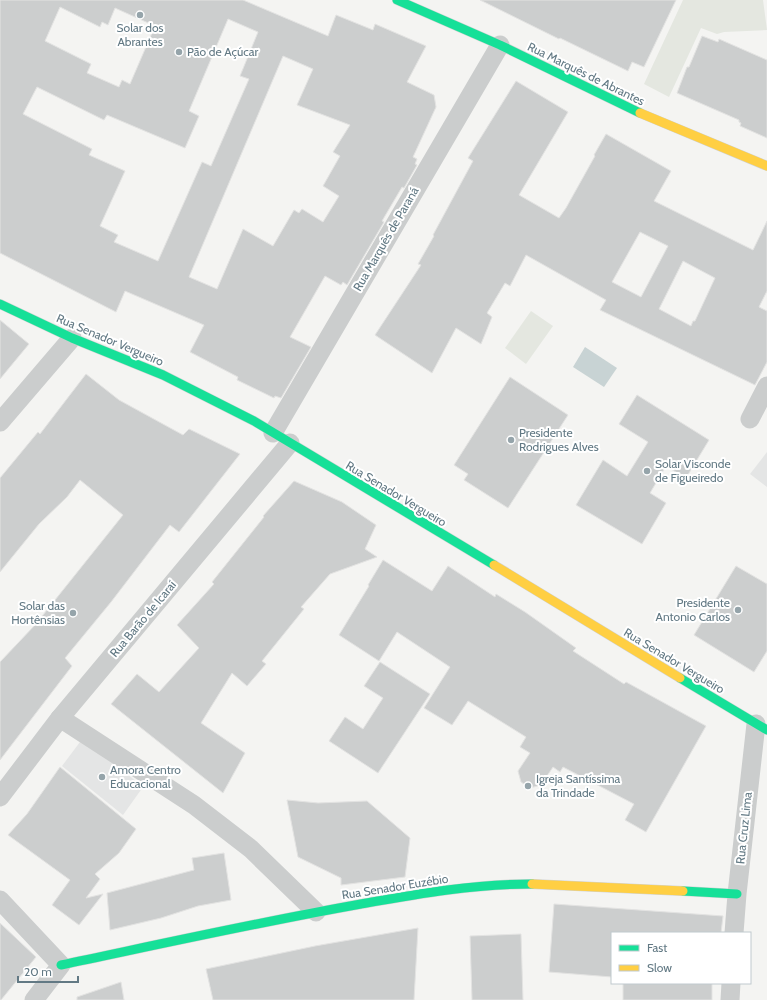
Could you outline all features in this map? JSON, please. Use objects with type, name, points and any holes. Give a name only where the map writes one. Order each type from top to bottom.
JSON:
[{"type":"street","name":"Rua Marquês de Abrantes","points":[[397,0],[500,45],[649,118],[767,166]]},
{"type":"street","name":"Rua Marquês de Paraná","points":[[273,433],[500,45]]},
{"type":"street","name":"Rua Senador Vergueiro","points":[[0,304],[72,338],[163,375],[254,421],[762,727]]},
{"type":"street","points":[[0,422],[72,338]]},
{"type":"street","points":[[750,419],[767,386]]},
{"type":"street","name":"Rua Barão de Icaraí","points":[[0,797],[60,718],[290,443]]},
{"type":"street","points":[[60,718],[194,805],[251,849],[316,912]]},
{"type":"street","name":"Rua Cruz Lima","points":[[734,932],[737,894],[762,727]]},
{"type":"street","name":"Rua Senador Euzébio","points":[[62,965],[316,912],[448,889],[502,884],[551,884],[737,894]]},
{"type":"street","points":[[0,900],[62,965],[34,1000]]},
{"type":"street","points":[[730,1000],[731,984]]},
{"type":"shaded area","points":[[683,0],[763,0],[767,30],[724,32],[717,34],[701,28],[669,97],[644,84]]},
{"type":"shaded area","points":[[531,311],[553,326],[526,364],[505,348]]},
{"type":"shaded area","points":[[585,347],[617,368],[604,387],[573,367]]},
{"type":"shaded area","points":[[767,452],[767,487],[750,474]]},
{"type":"shaded area","name":"Amora Centro Educacional","points":[[83,738],[143,787],[123,815],[62,766]]},
{"type":"building","points":[[0,0],[243,0],[328,36],[336,15],[373,30],[375,24],[426,46],[407,82],[434,95],[436,107],[413,157],[417,159],[415,164],[417,165],[382,221],[384,222],[347,285],[343,282],[341,285],[325,276],[290,337],[311,347],[281,398],[275,396],[274,398],[237,380],[238,377],[190,352],[204,325],[125,291],[116,312],[0,253]],"holes":[[[60,7],[100,27],[102,22],[108,25],[115,8],[155,26],[130,84],[122,80],[119,87],[87,73],[91,64],[45,41]],[[228,19],[258,32],[240,76],[249,79],[211,166],[202,162],[158,261],[114,242],[118,235],[100,226],[125,171],[89,155],[92,149],[23,114],[37,87],[104,120],[107,115],[185,148],[199,116],[189,111]],[[283,56],[313,69],[297,105],[350,125],[333,152],[340,156],[323,186],[339,196],[323,222],[302,209],[299,213],[294,210],[273,246],[243,229],[217,289],[189,277]]]},
{"type":"building","points":[[480,0],[676,0],[644,67],[632,62],[628,71]]},
{"type":"building","points":[[702,36],[718,42],[719,39],[767,60],[767,138],[740,126],[741,123],[739,120],[677,93],[687,67],[689,67]]},
{"type":"building","points":[[516,81],[568,112],[519,195],[559,218],[566,208],[606,134],[671,171],[654,201],[753,250],[767,221],[767,291],[759,307],[767,311],[767,362],[755,385],[600,310],[606,300],[526,255],[510,286],[505,283],[487,313],[492,317],[481,344],[456,328],[432,373],[375,335],[421,265],[418,264],[473,161],[468,158]],"holes":[[[640,232],[668,246],[641,297],[612,282]],[[683,261],[715,278],[695,321],[693,321],[691,326],[659,309]]]},
{"type":"building","points":[[0,320],[29,344],[0,379]]},
{"type":"building","points":[[86,374],[119,400],[183,435],[189,429],[240,454],[179,532],[170,525],[111,602],[65,658],[72,666],[0,760],[0,662],[35,625],[123,515],[80,480],[67,497],[39,524],[0,572],[0,478],[38,432],[40,434]]},
{"type":"building","name":"Presidente Rodrigues Alves","points":[[510,377],[568,415],[508,508],[464,480],[468,474],[454,465]]},
{"type":"building","name":"Solar Visconde de Figueiredo","points":[[637,395],[709,440],[686,478],[666,466],[650,493],[666,503],[642,544],[576,505],[603,460],[627,476],[648,442],[619,424]]},
{"type":"building","points":[[294,481],[342,502],[376,525],[365,549],[377,557],[330,574],[301,607],[304,609],[262,661],[266,664],[247,686],[232,673],[201,723],[245,753],[223,793],[111,704],[137,674],[159,692],[199,648],[177,625],[214,584],[212,582],[264,517],[263,516]]},
{"type":"building","points":[[383,560],[432,591],[448,566],[495,597],[496,594],[525,612],[576,648],[573,651],[624,684],[626,682],[706,726],[646,832],[625,820],[634,804],[563,767],[560,772],[553,767],[541,785],[530,788],[521,782],[518,771],[530,753],[520,747],[526,737],[468,701],[452,725],[424,708],[450,667],[397,632],[379,661],[339,635]]},
{"type":"building","name":"Presidente Antonio Carlos","points":[[736,566],[767,584],[767,651],[754,672],[694,635]]},
{"type":"building","points":[[380,662],[430,694],[378,773],[329,741],[345,717],[363,729],[383,698],[364,686]]},
{"type":"building","points":[[60,767],[136,829],[119,853],[95,874],[100,879],[86,898],[103,894],[79,925],[52,905],[70,880],[8,835],[27,814]]},
{"type":"building","points":[[287,800],[318,803],[367,801],[410,838],[405,877],[341,885],[341,878],[298,857]]},
{"type":"building","points":[[224,853],[231,900],[198,906],[161,918],[110,930],[107,893],[194,870],[192,858]]},
{"type":"building","points":[[554,904],[723,916],[721,932],[611,932],[611,977],[549,972]]},
{"type":"building","points":[[0,923],[36,957],[1,1000],[0,1000]]},
{"type":"building","points":[[418,928],[414,1000],[213,1000],[206,969],[315,946]]},
{"type":"building","points":[[521,934],[523,1000],[472,1000],[470,936]]},
{"type":"building","points":[[121,982],[124,1000],[77,1000],[77,997]]},
{"type":"building","points":[[623,984],[712,984],[712,1000],[623,1000]]},
{"type":"traffic: fast","points":[[397,0],[500,45],[640,113]]},
{"type":"traffic: fast","points":[[0,304],[72,338],[163,375],[254,421],[494,565]]},
{"type":"traffic: fast","points":[[680,678],[767,730]]},
{"type":"traffic: fast","points":[[61,965],[382,900],[467,888],[510,884],[532,884]]},
{"type":"traffic: fast","points":[[683,891],[737,894]]},
{"type":"traffic: slow","points":[[640,113],[767,166]]},
{"type":"traffic: slow","points":[[494,565],[680,678]]},
{"type":"traffic: slow","points":[[532,884],[683,891]]},
{"type":"place","name":"Solar dos Abrantes","points":[[140,15]]},
{"type":"place","name":"Pão de Açúcar","points":[[179,52]]},
{"type":"place","name":"Presidente Rodrigues Alves","points":[[511,440]]},
{"type":"place","name":"Solar Visconde de Figueiredo","points":[[647,471]]},
{"type":"place","name":"Presidente Antonio Carlos","points":[[738,610]]},
{"type":"place","name":"Solar das Hortênsias","points":[[73,613]]},
{"type":"place","name":"Amora Centro Educacional","points":[[102,777]]},
{"type":"place","name":"Igreja Santíssima da Trindade","points":[[528,786]]}]
